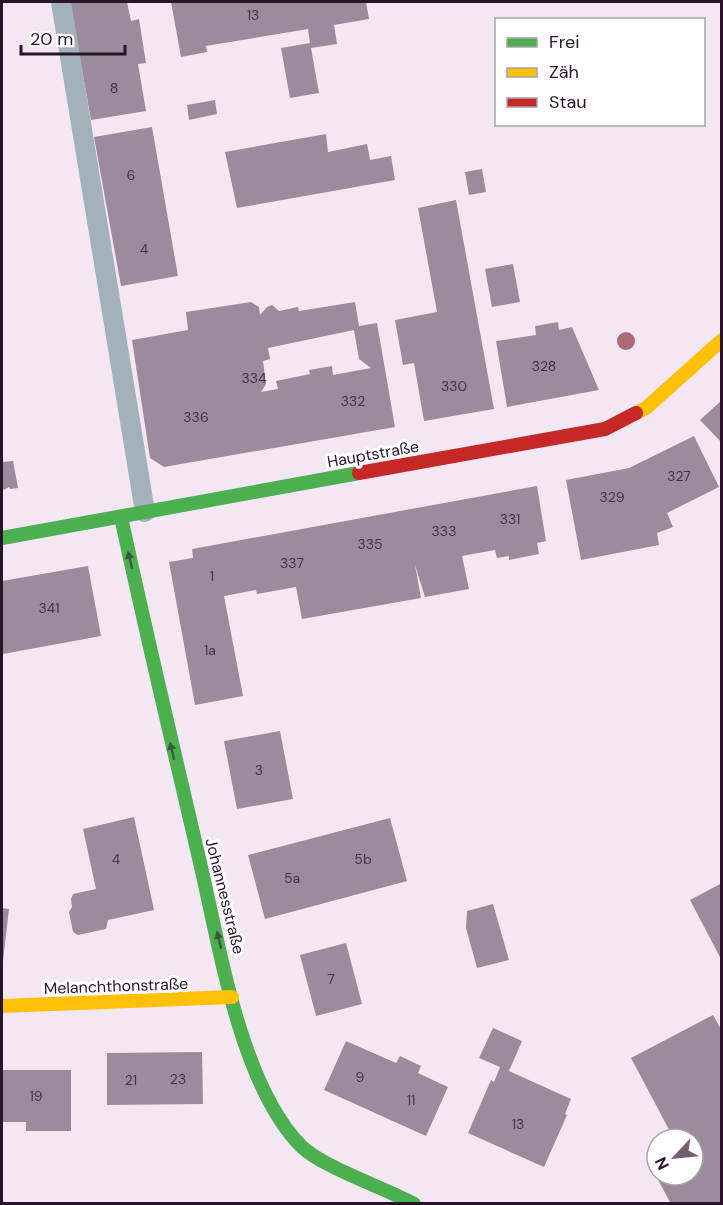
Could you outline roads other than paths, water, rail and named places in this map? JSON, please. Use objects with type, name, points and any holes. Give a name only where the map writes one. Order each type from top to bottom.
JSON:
[{"type":"street","name":"Hauptstraße","points":[[2,538],[605,429],[646,408],[722,340]]},
{"type":"street","name":"Johannesstraße","points":[[121,517],[170,741],[232,997],[253,1059],[272,1105],[302,1147],[348,1174],[414,1203]]},
{"type":"street","name":"Melanchthonstraße","points":[[2,1006],[232,997]]},
{"type":"lane","points":[[61,2],[145,513]]}]
